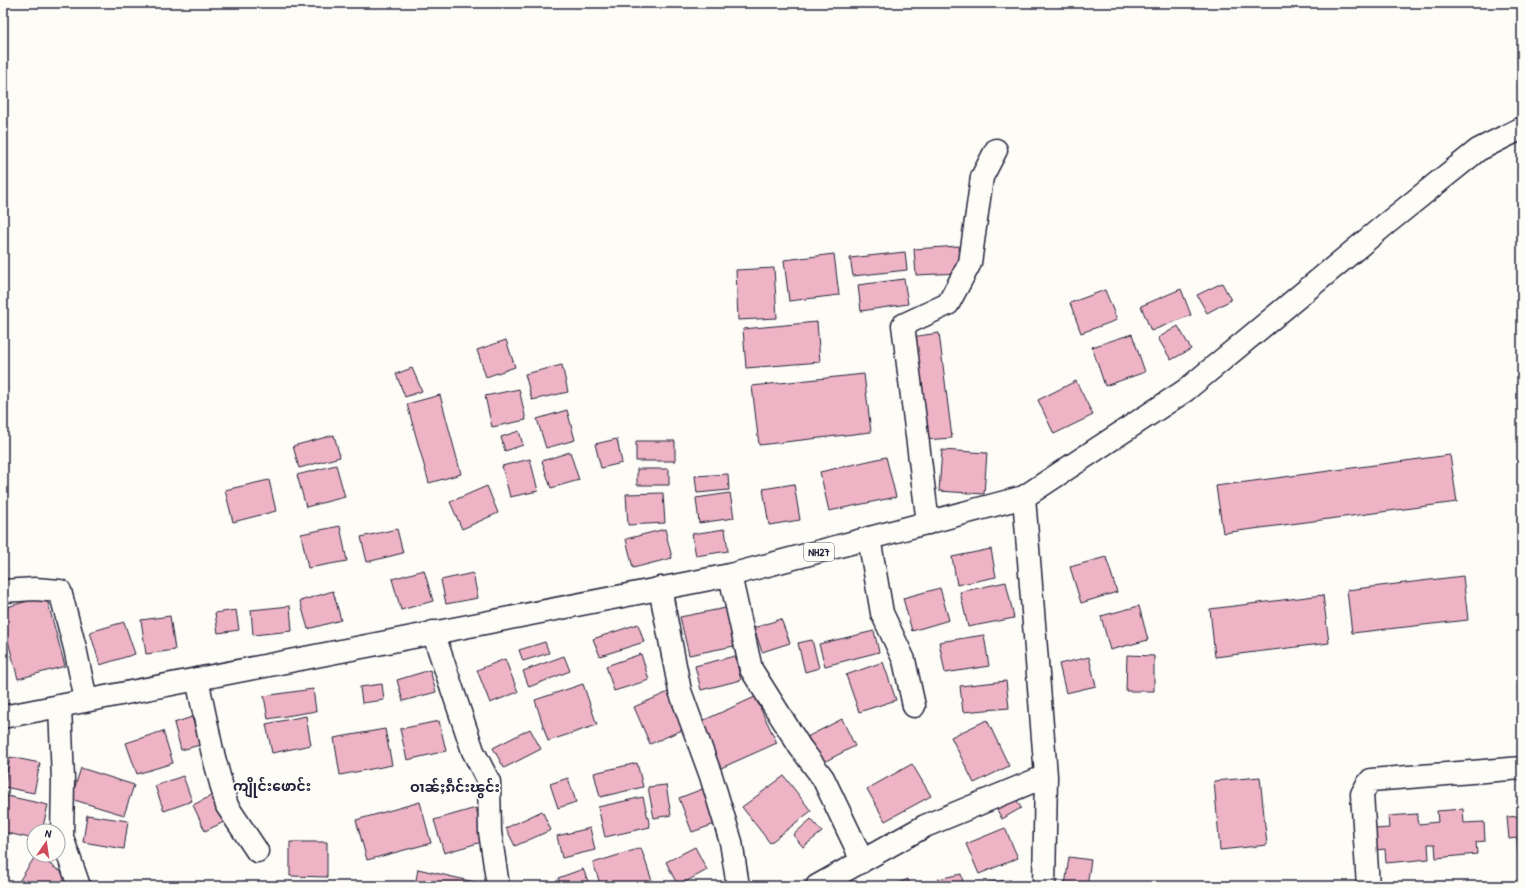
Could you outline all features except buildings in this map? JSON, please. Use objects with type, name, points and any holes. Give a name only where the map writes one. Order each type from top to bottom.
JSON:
[{"type":"main road","name":"NH27","points":[[3,717],[433,632],[730,576],[1024,497],[1186,390],[1478,150],[1522,128]]},
{"type":"main road","points":[[928,523],[903,325],[948,304],[970,263],[982,177],[996,150]]},
{"type":"main road","points":[[1024,497],[1046,776],[1044,886]]},
{"type":"main road","points":[[869,538],[882,614],[904,660],[914,706]]},
{"type":"main road","points":[[730,576],[751,668],[800,747],[823,778],[856,847],[860,862]]},
{"type":"main road","points":[[660,588],[680,691],[711,776],[731,842],[738,886]]},
{"type":"main road","points":[[3,591],[36,589],[60,591],[75,648],[86,700]]},
{"type":"main road","points":[[433,632],[473,751],[489,782],[490,832],[498,886]]},
{"type":"main road","points":[[197,679],[212,750],[227,806],[256,852]]},
{"type":"main road","points":[[60,706],[63,780],[62,837],[79,886]]},
{"type":"main road","points":[[1368,886],[1362,794],[1371,780],[1522,768]]},
{"type":"main road","points":[[817,886],[925,826],[1046,776]]},
{"type":"district","name":"ကျိုင်းဖောင်း","points":[[272,786]]},
{"type":"district","name":"ဝၢၼ်ႈၵဵင်းၽွင်း","points":[[455,787]]}]
